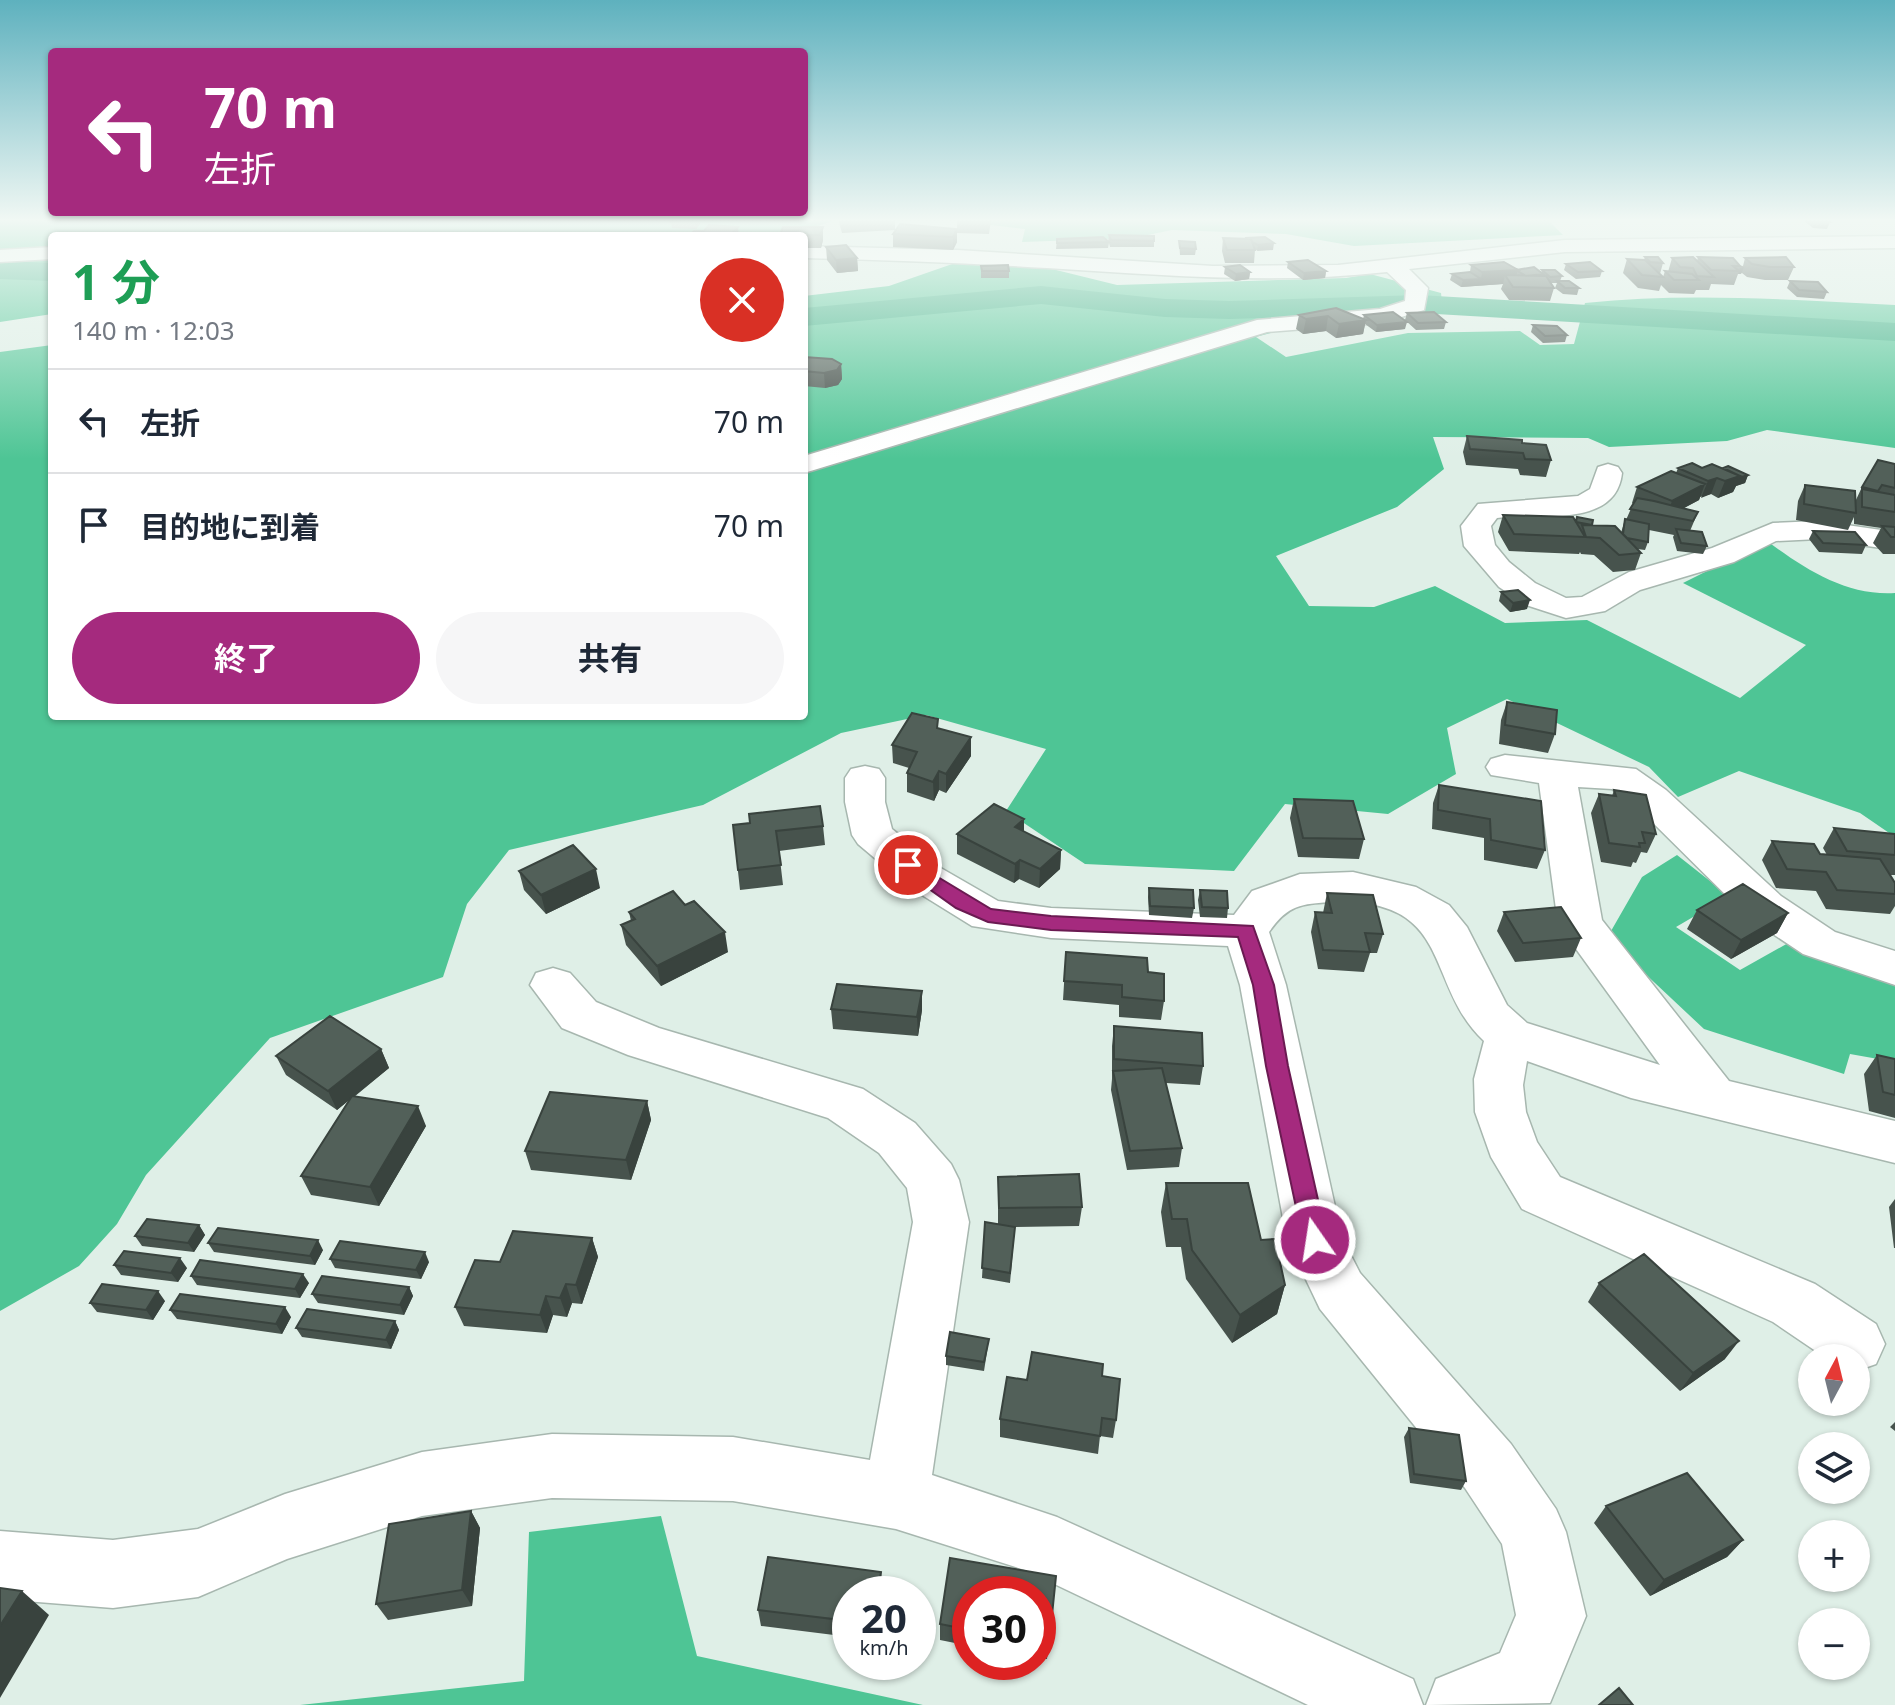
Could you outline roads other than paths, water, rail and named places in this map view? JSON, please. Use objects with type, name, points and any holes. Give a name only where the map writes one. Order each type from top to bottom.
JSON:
[{"type":"street","points":[[808,464],[1265,325],[1382,316],[1416,305],[1416,300]]},
{"type":"street","points":[[1608,473],[1603,493],[1582,506],[1514,506],[1489,510],[1480,515],[1476,539],[1488,559],[1536,597],[1559,607],[1581,608],[1629,583],[1728,553],[1749,539],[1775,532],[1849,533],[1895,541]]},
{"type":"street","points":[[1505,767],[1622,778],[1652,799],[1765,907],[1819,943],[1895,968]]},
{"type":"street","points":[[1559,774],[1558,792],[1580,924],[1711,1096]]},
{"type":"street","points":[[865,778],[865,802],[873,835],[924,877],[988,915],[1051,923],[1246,931]]},
{"type":"street","points":[[1246,931],[1267,902],[1300,889],[1353,887],[1401,898],[1433,916],[1451,938],[1489,1017],[1510,1036],[1586,1065],[1895,1142]]},
{"type":"street","points":[[1246,931],[1263,985],[1277,1066],[1315,1240],[1340,1291],[1488,1466],[1533,1532],[1551,1616],[1525,1678],[1462,1705]]},
{"type":"street","points":[[553,985],[579,1015],[645,1042],[845,1103],[897,1138],[932,1180],[941,1222],[896,1497]]},
{"type":"street","points":[[1510,1036],[1497,1087],[1507,1131],[1525,1173],[1541,1193],[1794,1303],[1855,1344]]},
{"type":"street","points":[[0,1565],[42,1571],[113,1574],[198,1563],[285,1527],[422,1484],[552,1466],[733,1469],[896,1497],[1034,1540],[1387,1705]]},
{"type":"waterway","points":[[808,317],[992,300]]},
{"type":"waterway","points":[[1085,300],[1165,308],[1229,310],[1419,304],[1895,332]]}]
